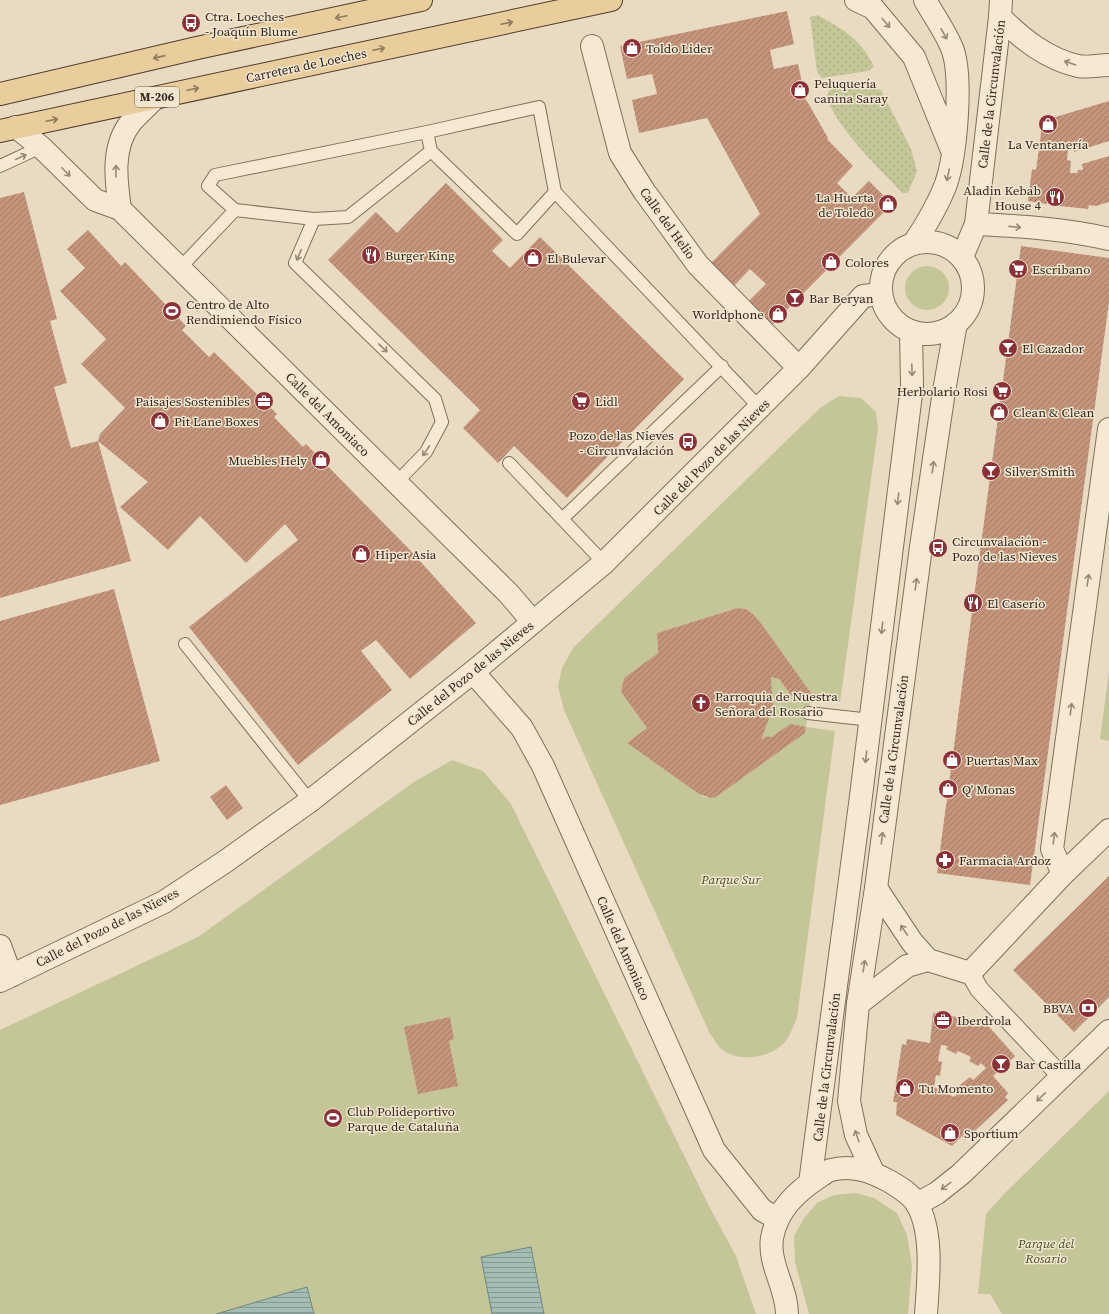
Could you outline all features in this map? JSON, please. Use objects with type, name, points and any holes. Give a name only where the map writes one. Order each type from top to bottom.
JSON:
[{"type":"main road","points":[[0,94],[197,48],[420,0]]},
{"type":"main road","name":"Carretera de Loeches","points":[[8,129],[611,0]]},
{"type":"street","points":[[856,0],[873,8],[914,57],[952,152]]},
{"type":"street","points":[[914,243],[927,224],[946,184],[952,152],[959,92],[952,49],[925,0]]},
{"type":"street","points":[[1000,9],[1018,36],[1047,55],[1079,66],[1109,65]]},
{"type":"street","name":"Calle de la Circunvalación","points":[[962,257],[976,224],[1000,9]]},
{"type":"street","name":"Calle del Helio","points":[[592,46],[620,153],[644,191],[698,265],[799,368]]},
{"type":"street","points":[[120,210],[115,171],[118,148],[130,124],[155,98]]},
{"type":"street","name":"Calle del Amoniaco","points":[[8,129],[41,147],[95,200],[120,210],[397,482],[509,594],[533,622]]},
{"type":"street","points":[[976,224],[1033,228],[1093,235],[1109,239]]},
{"type":"street","points":[[930,242],[949,247],[962,257],[970,273],[973,291],[967,309],[956,324],[942,331],[926,334],[911,331],[900,325],[891,317],[884,306],[881,294],[881,280],[887,264],[900,250],[914,243],[930,242]]},
{"type":"street","name":"Calle del Pozo de las Nieves","points":[[6,978],[164,902],[310,801],[473,672],[604,563],[799,368],[863,296],[881,294]]},
{"type":"street","name":"Calle de la Circunvalación","points":[[872,1172],[856,1135],[849,1101],[858,1004],[876,888],[921,547],[944,390],[956,324]]},
{"type":"street","name":"Calle de la Circunvalación","points":[[810,1183],[871,720],[912,386],[911,331]]},
{"type":"street","points":[[1063,874],[1052,849],[1109,429]]},
{"type":"street","name":"Calle del Amoniaco","points":[[473,672],[522,728],[543,766],[714,1150],[762,1210],[778,1219]]},
{"type":"street","points":[[970,973],[1063,874],[1109,830]]},
{"type":"street","points":[[876,888],[912,942],[928,960],[970,973],[979,989],[1062,1077]]},
{"type":"street","points":[[0,946],[6,978]]},
{"type":"street","points":[[858,1004],[907,966],[928,960]]},
{"type":"street","points":[[917,1204],[937,1193],[961,1174],[1109,1032]]},
{"type":"street","points":[[787,1314],[787,1303],[774,1262],[772,1239],[778,1219],[788,1201],[810,1183],[831,1170],[852,1168],[872,1172],[903,1189],[917,1204],[927,1232],[929,1265],[926,1314]]},
{"type":"lane","points":[[431,152],[348,217],[314,219],[235,210],[208,186],[215,175],[427,132],[539,107],[556,192],[722,366],[760,408]]},
{"type":"lane","points":[[427,132],[431,152],[517,234],[556,192]]},
{"type":"lane","points":[[0,166],[41,147]]},
{"type":"lane","points":[[180,268],[235,210]]},
{"type":"lane","points":[[314,219],[296,263],[435,399],[442,422],[426,452],[397,482]]},
{"type":"lane","points":[[562,519],[722,366]]},
{"type":"lane","points":[[509,463],[604,563]]},
{"type":"lane","points":[[185,644],[310,801]]},
{"type":"lane","points":[[808,713],[871,720]]},
{"type":"green space","points":[[817,15],[843,30],[857,42],[864,49],[874,67],[868,71],[822,78],[817,72],[810,17]]},
{"type":"green space","points":[[869,88],[881,90],[911,149],[917,171],[908,193],[902,193],[860,148],[841,124],[826,97],[830,89]]},
{"type":"green space","points":[[923,266],[931,266],[943,272],[949,284],[949,292],[943,304],[931,310],[923,310],[911,304],[905,292],[905,284],[911,272]]},
{"type":"green space","name":"Parque Sur","points":[[839,396],[861,398],[876,412],[878,429],[840,702],[811,698],[811,693],[753,614],[746,609],[736,608],[657,633],[658,653],[624,678],[621,692],[647,728],[627,743],[704,797],[716,797],[805,733],[806,727],[835,731],[797,1018],[788,1038],[778,1048],[771,1052],[754,1057],[736,1056],[721,1049],[710,1034],[564,710],[558,686],[562,668],[573,648],[820,408]]},
{"type":"green space","points":[[1109,671],[1109,741],[1100,739]]},
{"type":"green space","points":[[771,677],[779,679],[791,695],[811,698],[806,727],[772,737],[766,736],[761,740],[773,708]]},
{"type":"green space","name":"Club Polideportivo Parque de Cataluña","points":[[452,760],[483,771],[511,804],[709,1206],[736,1256],[756,1314],[0,1314],[0,1030],[198,937],[414,782]]},
{"type":"green space","name":"Parque del Rosario","points":[[1109,1091],[1109,1314],[1002,1314],[990,1294],[978,1294],[986,1214],[1004,1194]]},
{"type":"green space","points":[[855,1193],[874,1198],[897,1213],[907,1235],[912,1266],[908,1314],[809,1314],[795,1262],[794,1236],[804,1218],[817,1203],[834,1195]]},
{"type":"water","points":[[531,1247],[544,1314],[492,1314],[481,1257]]},
{"type":"water","points":[[307,1287],[314,1314],[216,1314]]},
{"type":"building","points":[[787,11],[794,44],[770,50],[774,69],[798,64],[806,101],[828,138],[827,139],[853,166],[837,183],[852,198],[869,181],[892,204],[772,325],[748,302],[766,284],[750,269],[733,287],[710,264],[760,214],[707,118],[639,133],[632,100],[657,94],[652,74],[627,79],[620,46]]},
{"type":"building","points":[[1109,101],[1109,141],[1074,152],[1073,148],[1068,149],[1067,160],[1071,161],[1070,173],[1077,173],[1078,170],[1083,170],[1082,164],[1109,156],[1109,202],[1096,206],[1089,205],[1088,209],[1060,206],[1061,201],[1047,200],[1047,204],[1028,201],[1032,169],[1036,170],[1042,126],[1054,122],[1052,118]]},
{"type":"building","points":[[446,183],[503,240],[492,251],[510,268],[540,237],[684,379],[567,498],[514,446],[498,463],[463,428],[480,410],[328,260],[376,212],[397,233]]},
{"type":"building","points":[[24,192],[57,319],[50,321],[67,383],[54,387],[71,448],[98,441],[131,561],[0,598],[0,198]]},
{"type":"building","points":[[88,230],[121,266],[125,262],[186,326],[182,330],[209,357],[214,352],[277,414],[274,417],[303,447],[306,444],[409,549],[476,623],[410,679],[376,640],[361,651],[392,690],[298,765],[189,627],[298,540],[285,524],[246,563],[200,516],[168,550],[120,507],[148,482],[98,441],[100,434],[125,408],[81,364],[106,339],[60,291],[85,268],[67,249]]},
{"type":"building","points":[[1021,246],[1109,258],[1109,302],[1030,885],[937,873]]},
{"type":"building","points":[[114,589],[160,761],[0,805],[0,621]]},
{"type":"building","name":"Parroquia de Nuestra Señora del Rosario","points":[[737,608],[746,609],[760,622],[811,693],[811,698],[791,695],[779,679],[771,677],[773,708],[761,740],[766,736],[772,737],[790,724],[806,727],[805,733],[716,797],[711,798],[699,794],[627,743],[647,728],[621,692],[624,678],[658,653],[657,633]]},
{"type":"building","points":[[226,785],[243,808],[227,820],[210,797]]},
{"type":"building","points":[[1109,876],[1109,997],[1074,1032],[1013,970]]},
{"type":"building","points":[[933,1013],[984,1021],[1015,1056],[993,1076],[1008,1093],[1005,1097],[1008,1100],[965,1140],[962,1136],[952,1146],[896,1115],[897,1102],[893,1102],[902,1044],[906,1045],[907,1039],[930,1043]],"holes":[[[941,1045],[948,1046],[946,1049],[956,1054],[958,1051],[971,1057],[969,1061],[978,1066],[981,1063],[986,1068],[973,1080],[970,1077],[959,1086],[963,1089],[954,1097],[934,1087],[936,1075],[940,1076],[942,1062],[938,1061]]]},
{"type":"building","points":[[450,1017],[454,1039],[449,1041],[458,1086],[418,1094],[404,1027]]},
{"type":"place","name":"Ctra. Loeches - Joaquín Blume","points":[[191,23]]},
{"type":"place","name":"Toldo Lider","points":[[632,48]]},
{"type":"place","name":"Peluquería canina Saray","points":[[800,90]]},
{"type":"place","name":"La Ventanería","points":[[1048,124]]},
{"type":"place","name":"Aladin Kebab House 4","points":[[1055,197]]},
{"type":"place","name":"La Huerta de Toledo","points":[[888,204]]},
{"type":"place","name":"Burger King","points":[[371,255]]},
{"type":"place","name":"El Bulevar","points":[[533,258]]},
{"type":"place","name":"Colores","points":[[831,262]]},
{"type":"place","name":"Escribano","points":[[1018,269]]},
{"type":"place","name":"Bar Beryan","points":[[795,298]]},
{"type":"place","name":"Centro de Alto Rendimiendo Físico","points":[[172,311]]},
{"type":"place","name":"Worldphone","points":[[778,314]]},
{"type":"place","name":"El Cazador","points":[[1008,348]]},
{"type":"place","name":"Herbolario Rosi","points":[[1002,391]]},
{"type":"place","name":"Paisajes Sostenibles","points":[[264,401]]},
{"type":"place","name":"Lidl","points":[[581,401]]},
{"type":"place","name":"Clean & Clean","points":[[999,412]]},
{"type":"place","name":"Pit Lane Boxes","points":[[160,421]]},
{"type":"place","name":"Pozo de las Nieves - Circunvalación","points":[[688,442]]},
{"type":"place","name":"Muebles Hely","points":[[321,460]]},
{"type":"place","name":"Silver Smith","points":[[991,471]]},
{"type":"place","name":"Circunvalación - Pozo de las Nieves","points":[[938,548]]},
{"type":"place","name":"Hiper Asia","points":[[361,554]]},
{"type":"place","name":"El Caserío","points":[[973,603]]},
{"type":"place","name":"Parroquia de Nuestra Señora del Rosario","points":[[701,703]]},
{"type":"place","name":"Puertas Max","points":[[952,760]]},
{"type":"place","name":"Q' Monas","points":[[948,789]]},
{"type":"place","name":"Farmacia Ardoz","points":[[945,860]]},
{"type":"place","name":"BBVA","points":[[1088,1008]]},
{"type":"place","name":"Iberdrola","points":[[943,1020]]},
{"type":"place","name":"Bar Castilla","points":[[1001,1064]]},
{"type":"place","name":"Tu Momento","points":[[905,1088]]},
{"type":"place","name":"Club Polideportivo Parque de Cataluña","points":[[333,1118]]},
{"type":"place","name":"Sportium","points":[[950,1133]]}]
